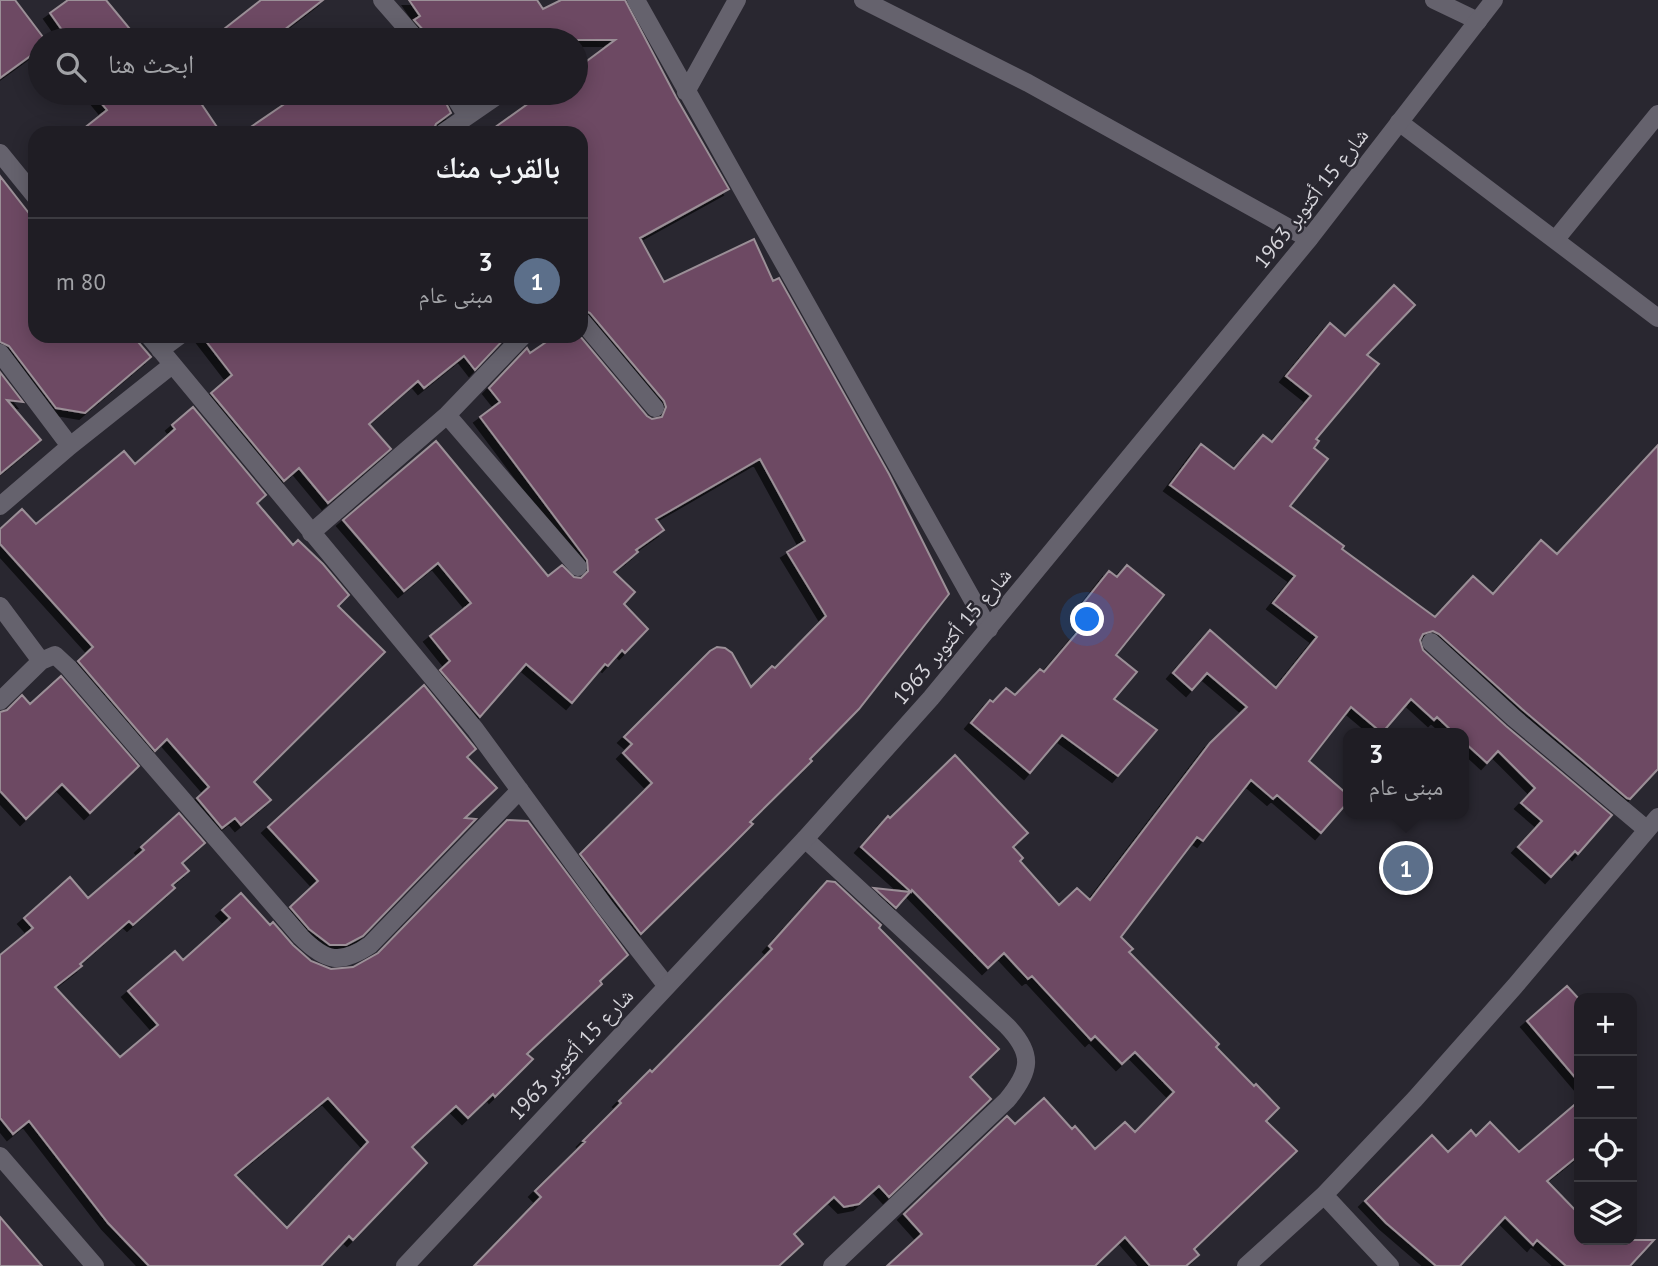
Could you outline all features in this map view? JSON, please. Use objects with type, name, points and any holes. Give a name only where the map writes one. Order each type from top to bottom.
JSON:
[{"type":"street","points":[[382,0],[406,28]]},
{"type":"street","points":[[636,0],[989,629]]},
{"type":"street","points":[[687,92],[737,0]]},
{"type":"street","points":[[863,0],[1028,83],[1309,239]]},
{"type":"street","points":[[1434,0],[1478,21]]},
{"type":"street","name":"شارع 15 أكتوبر 1963","points":[[405,1266],[805,839],[931,698],[1309,239],[1493,0]]},
{"type":"street","points":[[460,105],[466,115]]},
{"type":"street","points":[[452,126],[482,105]]},
{"type":"street","points":[[1556,239],[1658,114]]},
{"type":"street","points":[[1399,122],[1658,318]]},
{"type":"street","points":[[0,153],[28,188]]},
{"type":"street","points":[[588,328],[654,408]]},
{"type":"street","points":[[154,343],[475,729],[666,985]]},
{"type":"street","points":[[310,533],[447,415],[516,343]]},
{"type":"street","points":[[0,353],[70,446]]},
{"type":"street","points":[[0,506],[172,365]]},
{"type":"street","points":[[447,415],[578,567]]},
{"type":"street","points":[[0,606],[41,661]]},
{"type":"street","points":[[1246,1266],[1324,1195],[1415,1099],[1515,986],[1652,823],[1514,718],[1431,642]]},
{"type":"street","points":[[0,701],[41,661],[55,655],[64,662],[301,937],[317,953],[334,959],[353,956],[370,945],[520,790]]},
{"type":"street","points":[[805,839],[1007,1026],[1026,1052],[1027,1067],[1020,1084],[1007,1100],[832,1266]]},
{"type":"street","points":[[0,1156],[95,1266]]},
{"type":"street","points":[[1324,1195],[1391,1266]]},
{"type":"building","points":[[0,0],[15,0],[36,28],[28,28],[28,58],[0,78]]},
{"type":"building","points":[[68,0],[106,0],[129,28],[61,28],[50,13]]},
{"type":"building","points":[[261,0],[323,0],[287,28],[225,28]]},
{"type":"building","points":[[409,0],[537,0],[543,9],[561,0],[625,0],[729,189],[640,238],[664,282],[754,239],[773,281],[779,278],[889,474],[949,594],[859,709],[810,759],[812,761],[750,822],[753,824],[641,934],[580,854],[652,783],[623,753],[632,744],[624,737],[710,651],[717,647],[732,653],[751,687],[772,666],[775,668],[826,616],[787,552],[805,541],[760,459],[656,519],[664,530],[636,550],[638,552],[614,572],[635,592],[624,604],[648,629],[625,653],[622,650],[608,666],[605,664],[572,703],[526,664],[480,717],[440,670],[450,661],[430,636],[471,603],[438,563],[404,591],[343,520],[436,441],[548,576],[562,565],[574,577],[581,578],[588,571],[587,560],[480,417],[500,402],[489,388],[527,348],[530,353],[545,343],[586,343],[647,416],[652,419],[662,417],[666,407],[664,401],[588,312],[588,126],[497,126],[526,105],[588,105],[588,60],[615,40],[588,40],[588,28],[421,28],[414,20],[420,16]]},
{"type":"building","points":[[103,105],[202,105],[216,126],[87,126],[107,110]]},
{"type":"building","points":[[283,105],[447,105],[451,113],[435,126],[252,126]]},
{"type":"building","points":[[0,176],[28,212],[28,343],[139,343],[151,357],[85,413],[56,408],[9,346],[0,342]]},
{"type":"building","points":[[1394,285],[1415,305],[1367,355],[1379,364],[1316,439],[1319,441],[1314,448],[1328,459],[1290,506],[1344,546],[1342,549],[1435,617],[1473,576],[1493,594],[1541,540],[1557,554],[1658,445],[1658,769],[1630,799],[1627,798],[1439,634],[1433,631],[1423,634],[1420,640],[1423,650],[1506,726],[1612,815],[1578,854],[1575,851],[1551,877],[1518,847],[1542,821],[1521,803],[1535,788],[1498,751],[1487,763],[1469,747],[1469,728],[1449,728],[1437,717],[1434,720],[1411,699],[1386,728],[1376,728],[1351,707],[1309,761],[1343,791],[1343,808],[1321,833],[1277,795],[1273,799],[1251,780],[1203,841],[1197,837],[1121,937],[1133,949],[1129,952],[1219,1044],[1216,1047],[1279,1108],[1266,1121],[1297,1151],[1194,1249],[1199,1255],[1186,1266],[1150,1266],[1125,1237],[1095,1266],[887,1266],[922,1234],[904,1214],[1007,1116],[1015,1124],[1044,1098],[1072,1129],[1075,1126],[1095,1149],[1125,1122],[1135,1132],[1174,1092],[1135,1052],[1122,1064],[1095,1036],[1091,1040],[1032,976],[1028,979],[1004,953],[988,968],[912,890],[911,892],[861,847],[888,816],[890,818],[955,755],[1028,833],[1013,847],[1023,858],[1020,861],[1059,905],[1077,888],[1090,900],[1210,743],[1247,707],[1207,673],[1192,690],[1173,673],[1210,630],[1276,688],[1317,637],[1273,603],[1295,576],[1170,485],[1201,444],[1234,469],[1263,435],[1272,442],[1311,396],[1286,376],[1330,323],[1345,336]]},
{"type":"building","points":[[207,343],[500,343],[475,370],[464,356],[424,388],[418,381],[369,424],[391,449],[328,503],[299,468],[284,481],[211,393],[232,375]]},
{"type":"building","points":[[0,372],[23,402],[7,400],[41,440],[0,474]]},
{"type":"building","points":[[193,407],[266,495],[257,503],[293,545],[298,540],[323,564],[349,595],[338,606],[385,652],[254,782],[271,800],[241,825],[235,818],[222,828],[197,798],[209,787],[167,739],[155,751],[78,661],[93,647],[0,544],[0,529],[22,509],[36,524],[124,451],[135,464],[175,429],[172,425]]},
{"type":"building","points":[[1127,565],[1164,595],[1116,655],[1137,672],[1114,699],[1157,730],[1118,776],[1062,735],[1030,773],[971,723],[990,700],[993,702],[1006,688],[1015,695],[1040,669],[1044,672],[1088,620],[1077,611],[1109,571],[1117,577]]},
{"type":"building","points":[[61,676],[139,766],[90,813],[62,784],[26,819],[0,791],[0,712],[7,710],[22,695],[30,704]]},
{"type":"building","points":[[424,685],[476,749],[467,757],[497,788],[465,818],[476,819],[363,936],[346,945],[330,945],[309,929],[290,907],[318,881],[268,827]]},
{"type":"building","points":[[179,813],[205,843],[182,863],[189,871],[172,885],[175,888],[133,925],[129,921],[80,964],[82,966],[55,987],[120,1057],[158,1025],[128,991],[175,951],[183,960],[230,918],[222,910],[241,893],[270,925],[273,922],[311,961],[331,969],[353,967],[378,953],[507,820],[528,821],[628,955],[600,981],[602,984],[527,1054],[533,1059],[495,1097],[493,1094],[468,1118],[456,1106],[412,1147],[427,1163],[353,1240],[349,1236],[321,1266],[149,1266],[108,1223],[29,1121],[13,1134],[0,1118],[0,955],[33,928],[24,918],[70,877],[88,898],[144,850],[141,847]],"holes":[[[328,1098],[368,1142],[287,1228],[235,1175]]]},
{"type":"building","points":[[827,881],[835,882],[881,925],[879,928],[999,1049],[970,1077],[991,1099],[889,1197],[879,1186],[859,1204],[844,1207],[834,1197],[794,1234],[803,1244],[779,1266],[474,1266],[541,1197],[535,1191],[585,1142],[583,1141],[621,1103],[619,1101],[650,1070],[652,1072],[772,949],[769,946]]},
{"type":"building","points":[[874,888],[910,892],[896,908]]},
{"type":"building","points":[[1567,986],[1574,994],[1574,1076],[1527,1021]]},
{"type":"building","points":[[1574,1105],[1574,1159],[1547,1181],[1574,1209],[1574,1245],[1637,1245],[1637,1240],[1654,1240],[1630,1266],[1566,1266],[1537,1240],[1533,1245],[1505,1217],[1460,1266],[1436,1266],[1365,1201],[1432,1135],[1448,1152],[1471,1130],[1476,1136],[1490,1122],[1519,1152]]},
{"type":"building","points":[[0,1217],[42,1266],[0,1266]]},
{"type":"place","name":"3","points":[[1406,868]]}]
